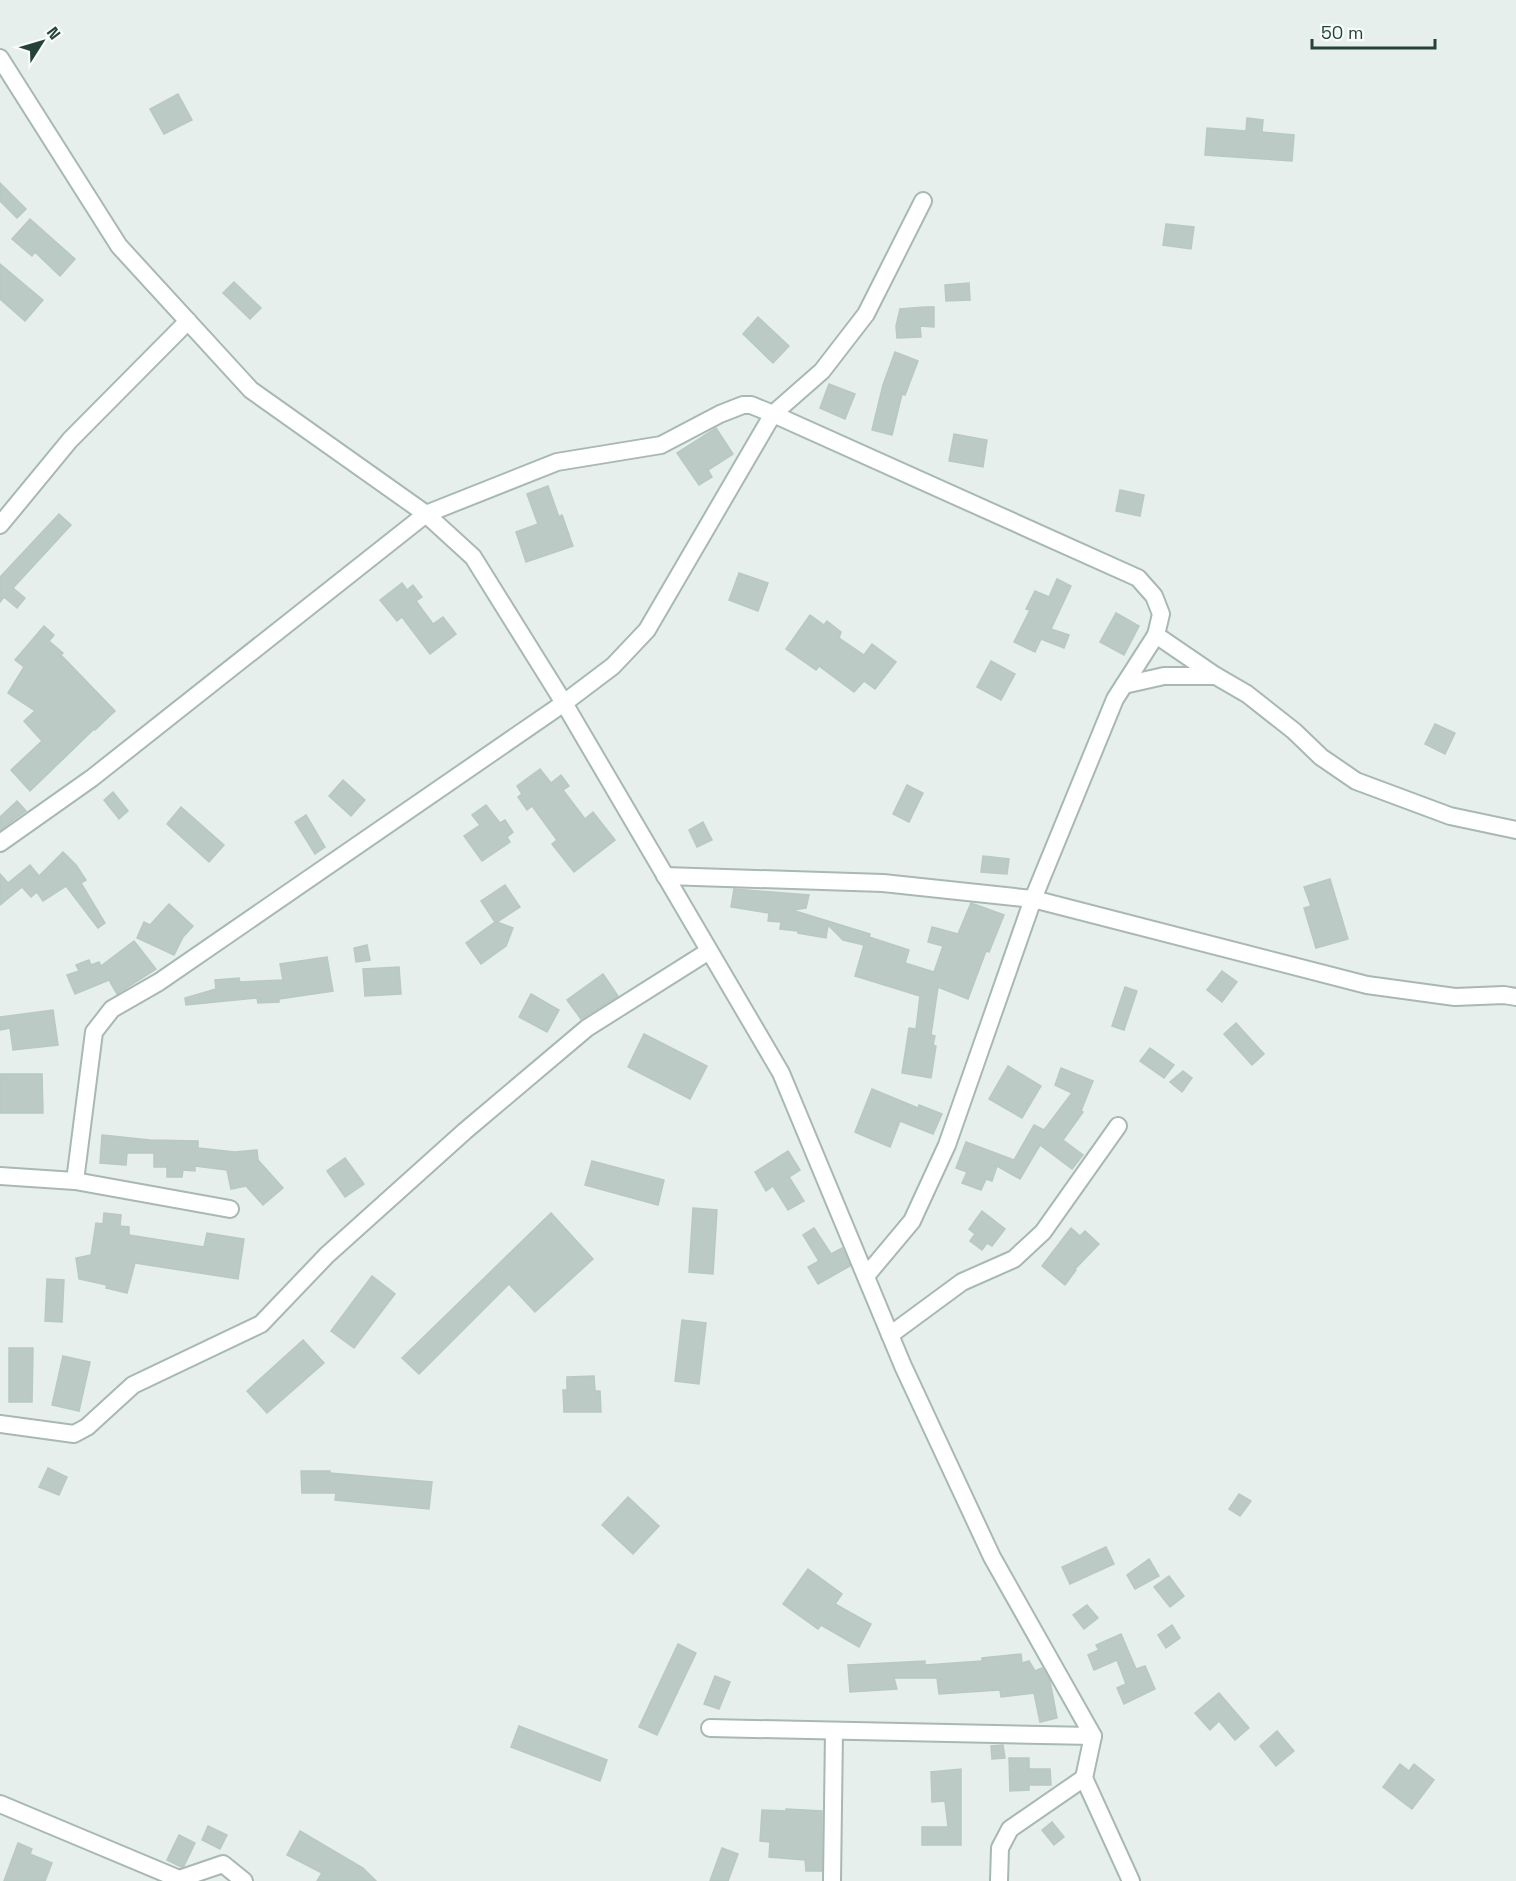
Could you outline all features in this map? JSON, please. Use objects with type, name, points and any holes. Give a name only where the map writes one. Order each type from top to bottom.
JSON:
[{"type":"street","points":[[0,58],[119,246],[252,390],[426,514],[473,556],[564,703],[781,1073],[890,1335],[992,1557],[1093,1736],[1084,1778],[1131,1881]]},
{"type":"street","points":[[75,1182],[94,1032],[112,1009],[159,982],[564,703],[613,666],[647,630],[773,414],[822,371],[866,314],[923,201]]},
{"type":"street","points":[[0,525],[70,440],[188,321]]},
{"type":"street","points":[[0,843],[92,778],[426,514],[557,462],[661,445],[720,414],[743,405],[751,405],[773,414],[1138,578],[1154,597],[1161,614],[1156,635],[1115,699],[1033,899],[947,1145],[912,1221],[866,1276]]},
{"type":"street","points":[[1156,635],[1247,694],[1294,731],[1321,758],[1356,781],[1450,816],[1516,830]]},
{"type":"street","points":[[1124,685],[1164,676],[1216,676]]},
{"type":"street","points":[[665,876],[883,883],[1033,899],[1367,985],[1455,997],[1504,995],[1516,997]]},
{"type":"street","points":[[0,1424],[74,1434],[87,1427],[133,1385],[261,1324],[327,1255],[465,1131],[587,1028],[709,951]]},
{"type":"street","points":[[890,1335],[962,1282],[1014,1259],[1043,1232],[1118,1126]]},
{"type":"street","points":[[0,1176],[75,1182],[230,1209]]},
{"type":"street","points":[[710,1728],[1093,1736]]},
{"type":"street","points":[[832,1881],[834,1732]]},
{"type":"street","points":[[999,1881],[1000,1848],[1010,1829],[1084,1778]]},
{"type":"street","points":[[0,1804],[178,1880],[222,1864],[244,1881]]},
{"type":"building","points":[[178,94],[192,120],[164,134],[150,109]]},
{"type":"building","points":[[1247,118],[1263,120],[1262,132],[1294,135],[1292,161],[1205,155],[1207,128],[1246,131]]},
{"type":"building","points":[[0,183],[26,209],[17,218],[0,201]]},
{"type":"building","points":[[30,219],[75,259],[60,276],[35,252],[32,256],[12,239]]},
{"type":"building","points":[[1166,224],[1194,227],[1191,249],[1163,245]]},
{"type":"building","points":[[0,264],[43,300],[25,321],[0,299]]},
{"type":"building","points":[[234,282],[261,308],[250,319],[223,293]]},
{"type":"building","points":[[969,283],[970,300],[946,301],[945,285]]},
{"type":"building","points":[[934,307],[934,327],[920,326],[921,337],[897,338],[896,326],[900,309]]},
{"type":"building","points":[[758,317],[789,346],[773,363],[743,334]]},
{"type":"building","points":[[895,352],[918,361],[905,395],[902,394],[892,435],[872,430],[883,385]]},
{"type":"building","points":[[829,384],[855,394],[845,419],[820,408]]},
{"type":"building","points":[[716,428],[733,454],[708,470],[712,477],[699,485],[677,453]]},
{"type":"building","points":[[954,434],[987,440],[983,467],[949,461]]},
{"type":"building","points":[[548,486],[573,546],[526,562],[516,532],[538,524],[527,494]]},
{"type":"building","points":[[1120,490],[1144,495],[1140,516],[1116,511]]},
{"type":"building","points":[[59,514],[71,525],[13,588],[25,598],[17,608],[4,597],[0,602],[0,577]]},
{"type":"building","points":[[739,573],[768,583],[758,611],[729,600]]},
{"type":"building","points":[[1057,579],[1071,586],[1051,629],[1069,635],[1064,648],[1041,639],[1035,652],[1014,642],[1030,610],[1026,609],[1035,591],[1049,597]]},
{"type":"building","points":[[402,583],[407,590],[413,585],[422,597],[416,601],[433,624],[443,617],[456,634],[430,654],[402,617],[397,621],[380,600]]},
{"type":"building","points":[[1116,613],[1139,626],[1124,655],[1100,642]]},
{"type":"building","points":[[810,615],[824,625],[827,621],[841,632],[839,638],[864,655],[872,644],[896,662],[875,689],[864,681],[854,692],[819,666],[816,670],[786,649]]},
{"type":"building","points":[[44,626],[54,635],[49,641],[63,653],[61,655],[115,711],[30,791],[11,770],[42,741],[24,721],[35,711],[8,693],[24,667],[15,660]]},
{"type":"building","points":[[991,661],[1015,674],[1001,700],[977,687]]},
{"type":"building","points":[[1435,724],[1455,733],[1445,754],[1425,744]]},
{"type":"building","points":[[540,769],[551,783],[561,775],[569,786],[563,790],[585,819],[593,812],[615,840],[574,872],[552,844],[557,840],[532,806],[527,810],[518,797],[522,794],[517,786]]},
{"type":"building","points":[[343,780],[365,800],[351,816],[329,796]]},
{"type":"building","points":[[907,785],[923,793],[909,822],[893,814]]},
{"type":"building","points":[[113,792],[128,811],[119,819],[104,800]]},
{"type":"building","points":[[17,801],[26,811],[0,830],[0,817]]},
{"type":"building","points":[[486,805],[500,823],[505,820],[513,832],[507,837],[510,842],[482,861],[464,836],[480,825],[472,815]]},
{"type":"building","points":[[181,807],[224,845],[209,862],[167,824]]},
{"type":"building","points":[[306,815],[325,847],[315,854],[295,822]]},
{"type":"building","points":[[703,822],[712,840],[697,847],[689,830]]},
{"type":"building","points":[[63,852],[86,880],[81,883],[105,923],[98,928],[66,886],[43,901],[37,892],[31,897],[22,887],[0,905],[0,874],[8,883],[30,865],[39,876]]},
{"type":"building","points":[[983,856],[1009,859],[1007,874],[981,872]]},
{"type":"building","points":[[1330,879],[1348,939],[1316,948],[1304,908],[1311,906],[1304,887]]},
{"type":"building","points":[[505,885],[520,907],[497,922],[513,928],[506,946],[481,964],[466,943],[495,922],[481,901]]},
{"type":"building","points":[[734,889],[809,895],[806,908],[792,910],[870,934],[869,937],[909,950],[905,963],[934,972],[943,946],[928,942],[932,927],[958,934],[971,903],[1004,915],[989,952],[986,951],[968,999],[938,987],[931,1035],[935,1036],[933,1045],[936,1046],[931,1078],[902,1073],[909,1028],[916,1029],[920,996],[855,976],[864,945],[843,940],[828,925],[826,938],[798,933],[798,931],[780,929],[781,922],[768,921],[769,913],[731,907]]},
{"type":"building","points":[[169,904],[193,926],[183,937],[174,955],[137,938],[144,922],[150,925]]},
{"type":"building","points":[[134,941],[156,969],[117,994],[109,980],[75,994],[67,975],[79,971],[76,965],[89,960],[91,965],[99,962],[101,966]]},
{"type":"building","points":[[367,945],[370,960],[356,962],[354,948]]},
{"type":"building","points":[[327,957],[333,991],[279,999],[279,1002],[258,1003],[257,998],[186,1005],[185,998],[216,989],[215,980],[239,978],[240,982],[283,980],[280,964]]},
{"type":"building","points":[[399,967],[401,994],[365,996],[363,969]]},
{"type":"building","points":[[1222,971],[1237,982],[1222,1002],[1207,990]]},
{"type":"building","points":[[603,974],[618,996],[581,1019],[567,1000]]},
{"type":"building","points":[[1125,987],[1137,991],[1124,1030],[1112,1026]]},
{"type":"building","points":[[531,994],[559,1010],[547,1032],[519,1017]]},
{"type":"building","points":[[53,1010],[58,1045],[13,1050],[10,1028],[0,1030],[0,1017]]},
{"type":"building","points":[[1236,1023],[1264,1054],[1252,1065],[1224,1034]]},
{"type":"building","points":[[644,1034],[707,1066],[690,1099],[628,1067]]},
{"type":"building","points":[[1150,1048],[1174,1065],[1164,1078],[1140,1061]]},
{"type":"building","points":[[1008,1066],[1041,1086],[1022,1118],[989,1099]]},
{"type":"building","points":[[1061,1068],[1093,1081],[1081,1111],[1083,1112],[1063,1140],[1083,1155],[1072,1169],[1040,1145],[1020,1179],[997,1166],[992,1181],[986,1179],[981,1190],[962,1183],[967,1172],[956,1168],[966,1142],[1014,1160],[1034,1125],[1044,1130],[1072,1093],[1055,1085]]},
{"type":"building","points":[[1183,1071],[1192,1078],[1182,1092],[1170,1082]]},
{"type":"building","points":[[0,1074],[42,1074],[43,1113],[0,1113]]},
{"type":"building","points":[[872,1089],[918,1108],[919,1105],[942,1114],[933,1134],[900,1121],[890,1147],[855,1132]]},
{"type":"building","points":[[102,1135],[150,1140],[198,1141],[198,1148],[235,1152],[257,1150],[258,1160],[283,1188],[263,1205],[246,1186],[231,1189],[227,1170],[195,1166],[195,1171],[183,1170],[182,1177],[167,1177],[167,1167],[154,1167],[154,1153],[127,1153],[126,1165],[100,1163]]},
{"type":"building","points":[[788,1151],[800,1170],[789,1177],[804,1201],[788,1210],[773,1186],[766,1191],[755,1172]]},
{"type":"building","points":[[345,1158],[364,1184],[345,1197],[327,1171]]},
{"type":"building","points":[[592,1161],[664,1180],[658,1205],[585,1185]]},
{"type":"building","points":[[693,1208],[717,1210],[713,1274],[689,1272]]},
{"type":"building","points":[[982,1211],[1005,1229],[992,1246],[987,1243],[982,1250],[970,1241],[975,1234],[969,1229]]},
{"type":"building","points":[[104,1213],[121,1215],[120,1226],[129,1227],[129,1235],[204,1247],[207,1233],[244,1239],[238,1279],[135,1263],[127,1293],[106,1288],[107,1285],[79,1279],[76,1258],[91,1255],[96,1223],[103,1224]]},
{"type":"building","points":[[551,1213],[593,1259],[535,1312],[509,1284],[419,1374],[402,1358]]},
{"type":"building","points":[[814,1228],[831,1254],[842,1248],[850,1266],[818,1284],[808,1267],[819,1261],[803,1235]]},
{"type":"building","points":[[1071,1228],[1080,1236],[1085,1231],[1099,1244],[1075,1269],[1065,1285],[1042,1266]]},
{"type":"building","points":[[372,1276],[395,1294],[354,1348],[331,1331]]},
{"type":"building","points":[[47,1279],[64,1280],[62,1322],[45,1321]]},
{"type":"building","points":[[682,1320],[706,1323],[699,1384],[675,1381]]},
{"type":"building","points":[[303,1340],[324,1363],[267,1413],[247,1391]]},
{"type":"building","points":[[9,1348],[33,1348],[32,1402],[9,1402]]},
{"type":"building","points":[[63,1356],[90,1362],[79,1411],[52,1405]]},
{"type":"building","points":[[594,1376],[595,1391],[600,1391],[601,1412],[564,1412],[563,1390],[567,1390],[567,1377]]},
{"type":"building","points":[[48,1468],[67,1477],[59,1495],[39,1487]]},
{"type":"building","points":[[301,1471],[330,1471],[330,1473],[432,1482],[429,1509],[335,1500],[336,1493],[302,1493]]},
{"type":"building","points":[[1239,1494],[1251,1501],[1240,1516],[1229,1509]]},
{"type":"building","points":[[628,1497],[659,1526],[633,1554],[602,1525]]},
{"type":"building","points":[[1106,1547],[1114,1564],[1070,1584],[1062,1567]]},
{"type":"building","points":[[1149,1559],[1159,1576],[1135,1589],[1127,1575]]},
{"type":"building","points":[[808,1569],[842,1594],[835,1604],[871,1624],[859,1647],[821,1625],[818,1629],[783,1604]]},
{"type":"building","points":[[1169,1576],[1184,1596],[1170,1607],[1154,1587]]},
{"type":"building","points":[[1087,1605],[1098,1618],[1084,1629],[1073,1615]]},
{"type":"building","points":[[1172,1625],[1180,1638],[1166,1648],[1158,1635]]},
{"type":"building","points":[[1121,1634],[1136,1669],[1145,1666],[1155,1689],[1124,1704],[1117,1688],[1126,1684],[1117,1660],[1094,1670],[1088,1655],[1099,1650],[1096,1645]]},
{"type":"building","points":[[678,1644],[696,1653],[657,1735],[639,1727]]},
{"type":"building","points":[[1021,1654],[1022,1663],[1029,1661],[1035,1671],[1042,1668],[1050,1681],[1057,1718],[1040,1722],[1034,1693],[1001,1697],[1000,1690],[939,1694],[937,1678],[894,1678],[897,1689],[850,1692],[848,1665],[925,1661],[925,1665],[982,1661],[982,1658]]},
{"type":"building","points":[[715,1676],[730,1682],[719,1709],[704,1704]]},
{"type":"building","points":[[1219,1693],[1249,1728],[1235,1740],[1219,1721],[1210,1730],[1195,1713]]},
{"type":"building","points":[[519,1726],[607,1760],[600,1781],[511,1747]]},
{"type":"building","points":[[1277,1731],[1294,1751],[1276,1766],[1260,1746]]},
{"type":"building","points":[[1003,1745],[1005,1758],[992,1759],[991,1746]]},
{"type":"building","points":[[1009,1758],[1029,1758],[1029,1769],[1050,1769],[1051,1785],[1029,1785],[1029,1790],[1010,1791]]},
{"type":"building","points":[[1400,1764],[1409,1771],[1414,1764],[1434,1780],[1412,1809],[1383,1787]]},
{"type":"building","points":[[961,1769],[961,1845],[922,1845],[922,1827],[948,1827],[945,1801],[932,1802],[931,1772]]},
{"type":"building","points":[[786,1809],[822,1811],[822,1871],[806,1871],[805,1860],[769,1857],[770,1842],[760,1841],[762,1810],[786,1811]]},
{"type":"building","points":[[1052,1822],[1064,1837],[1054,1845],[1042,1830]]},
{"type":"building","points":[[208,1826],[227,1835],[220,1849],[202,1840]]},
{"type":"building","points":[[300,1831],[363,1868],[376,1881],[317,1881],[322,1873],[287,1855]]},
{"type":"building","points":[[179,1835],[195,1843],[184,1866],[181,1867],[167,1860]]},
{"type":"building","points":[[18,1843],[32,1849],[30,1854],[52,1863],[45,1881],[4,1881]]},
{"type":"building","points":[[722,1848],[738,1854],[728,1881],[710,1881]]}]
